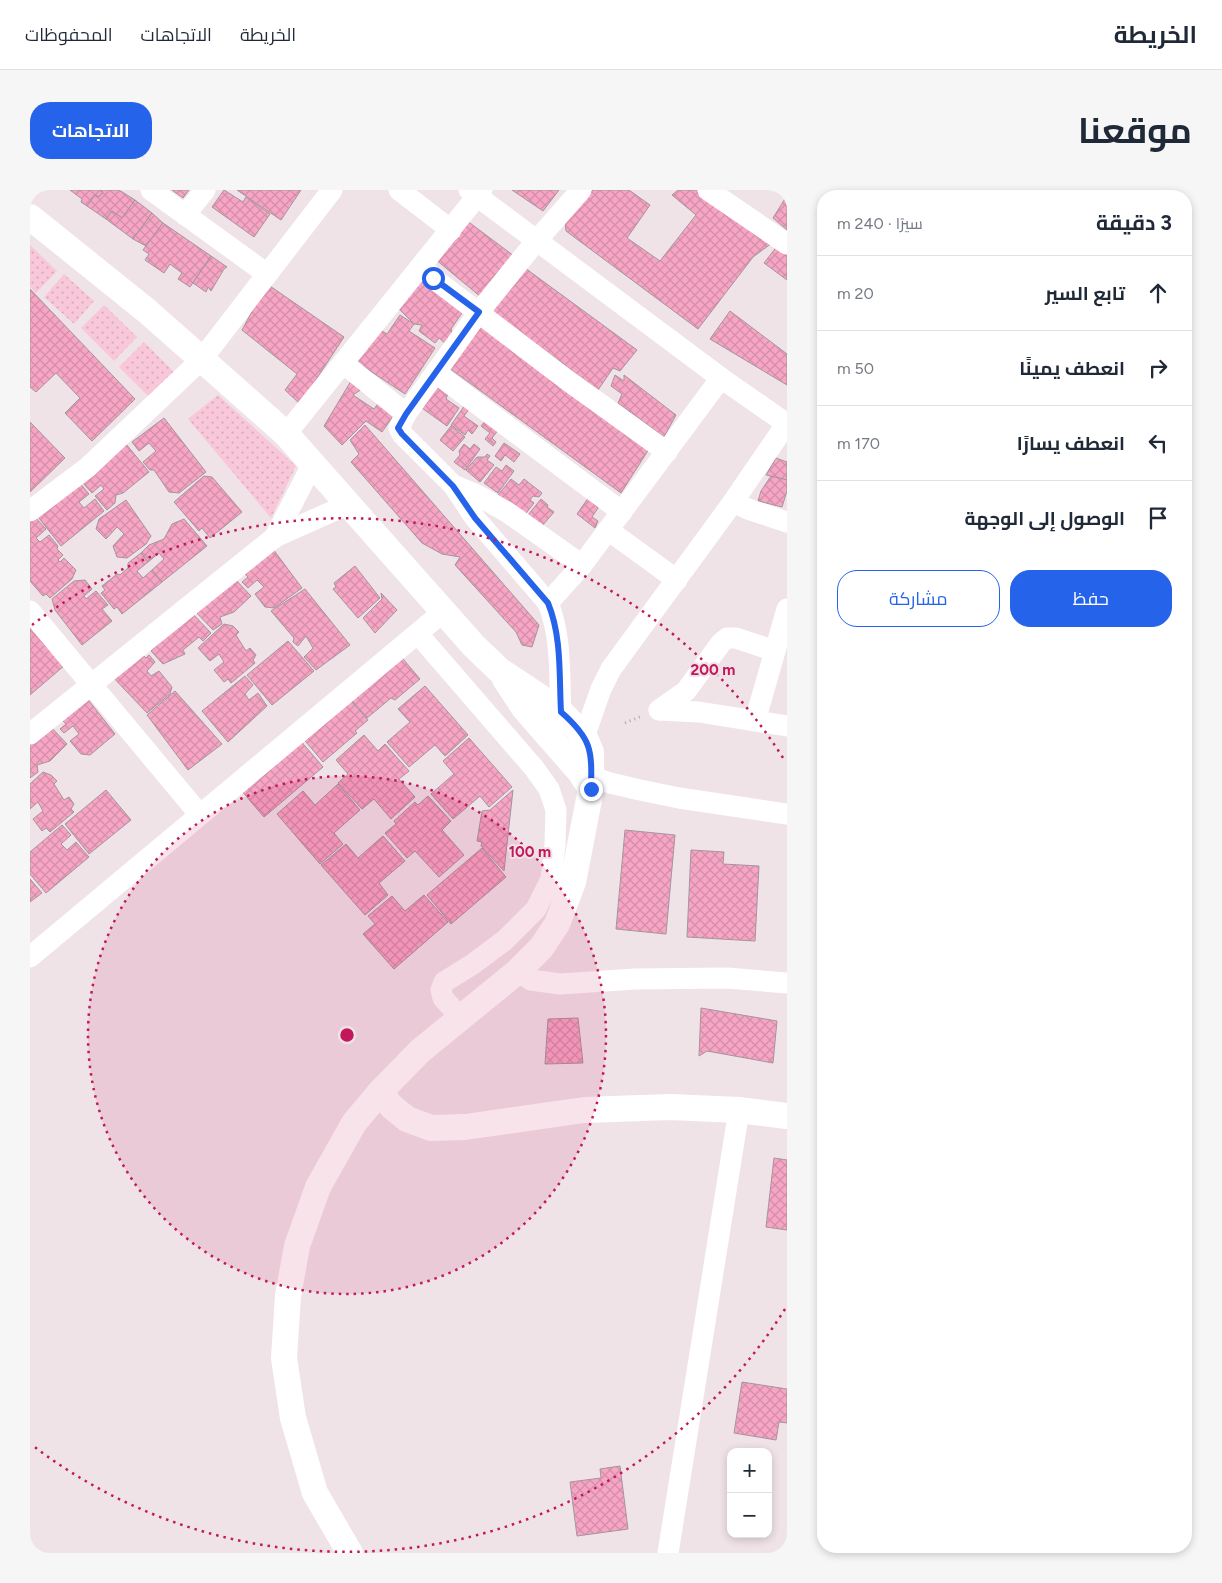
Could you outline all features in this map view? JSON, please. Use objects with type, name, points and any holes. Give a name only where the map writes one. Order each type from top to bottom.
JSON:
[{"type":"street","points":[[151,190],[268,274]]},
{"type":"street","points":[[185,215],[205,190]]},
{"type":"street","points":[[30,510],[88,467],[202,359],[332,190]]},
{"type":"street","points":[[399,190],[450,230]]},
{"type":"street","points":[[546,734],[555,728],[561,712],[558,638],[554,618],[548,603],[481,525],[453,486],[398,428],[479,312],[537,240],[581,190]]},
{"type":"street","points":[[708,190],[787,244]]},
{"type":"street","points":[[286,434],[450,230],[476,192],[721,378],[787,424],[734,502],[611,670],[601,689],[584,736]]},
{"type":"street","points":[[30,217],[147,310],[286,434],[474,646],[499,670],[561,712],[584,736],[591,752],[582,773],[573,882],[557,924],[541,948],[518,971],[420,1051],[380,1092],[354,1124],[318,1187],[297,1246],[288,1296],[284,1358],[293,1418],[315,1493],[350,1553]]},
{"type":"street","points":[[422,265],[433,278],[567,380],[667,452]]},
{"type":"street","points":[[343,363],[406,414]]},
{"type":"street","points":[[436,373],[622,512]]},
{"type":"street","points":[[548,603],[582,565],[721,378]]},
{"type":"street","points":[[275,537],[313,463]]},
{"type":"street","points":[[453,486],[477,495],[507,512],[582,565]]},
{"type":"street","points":[[734,502],[748,509],[787,522]]},
{"type":"street","points":[[30,734],[275,537],[349,504]]},
{"type":"street","points":[[608,530],[677,580]]},
{"type":"street","points":[[755,721],[787,609]]},
{"type":"street","points":[[30,610],[200,815]]},
{"type":"street","points":[[30,957],[444,612]]},
{"type":"street","points":[[418,634],[534,768],[549,789],[556,810],[555,845],[551,879],[536,909],[505,940],[473,964],[444,982],[441,990],[443,998],[461,1018]]},
{"type":"street","points":[[775,651],[736,638],[727,638],[721,643],[686,691],[659,710],[699,712],[787,726]]},
{"type":"street","points":[[499,670],[524,708],[582,773],[610,783],[679,798],[787,814]]},
{"type":"street","points":[[518,971],[531,980],[560,984],[635,979],[718,978],[787,983]]},
{"type":"street","points":[[380,1092],[407,1119],[431,1128],[465,1127],[584,1110],[670,1107],[739,1110],[787,1116]]},
{"type":"street","points":[[668,1553],[739,1110]]},
{"type":"shaded area","points":[[30,245],[57,271],[36,293],[30,287]]},
{"type":"shaded area","points":[[64,274],[94,301],[74,324],[44,297]]},
{"type":"shaded area","points":[[104,305],[137,337],[114,361],[81,328]]},
{"type":"shaded area","points":[[144,342],[177,375],[152,400],[119,367]]},
{"type":"shaded area","points":[[218,395],[296,466],[271,518],[188,419]]},
{"type":"building","points":[[70,190],[100,190],[103,192],[99,197],[95,195],[87,206],[81,202],[82,199]]},
{"type":"building","points":[[100,190],[119,190],[135,200],[122,218],[112,211],[106,219],[87,206],[95,195],[99,197],[103,192]]},
{"type":"building","points":[[172,190],[189,190],[183,198]]},
{"type":"building","points":[[224,190],[243,202],[246,197],[270,214],[254,237],[212,207]]},
{"type":"building","points":[[237,190],[301,190],[281,220]]},
{"type":"building","points":[[512,190],[559,190],[543,211]]},
{"type":"building","points":[[593,190],[629,190],[650,205],[627,238],[660,261],[696,215],[672,195],[678,190],[699,190],[772,243],[753,257],[698,329],[566,231],[565,221]]},
{"type":"building","points":[[776,190],[787,190],[787,230],[773,218],[786,197]]},
{"type":"building","points":[[135,200],[152,213],[133,239],[106,219],[112,211],[122,218]]},
{"type":"building","points":[[152,213],[163,223],[146,246],[133,239]]},
{"type":"building","points":[[466,220],[514,256],[481,297],[435,259]]},
{"type":"building","points":[[163,223],[211,256],[190,287],[178,279],[182,273],[170,264],[164,273],[145,260],[149,254],[143,250]]},
{"type":"building","points":[[778,245],[787,251],[787,280],[764,263]]},
{"type":"building","points":[[211,256],[227,267],[211,291],[208,287],[206,292],[193,283]]},
{"type":"building","points":[[525,268],[637,350],[620,371],[613,368],[598,390],[492,311]]},
{"type":"building","points":[[420,278],[464,310],[451,329],[453,334],[446,344],[439,338],[435,343],[419,331],[422,325],[414,324],[398,308]]},
{"type":"building","points":[[267,284],[344,337],[300,404],[285,390],[297,374],[242,330]]},
{"type":"building","points":[[30,289],[135,399],[92,441],[65,413],[80,398],[56,373],[36,392],[30,387]]},
{"type":"building","points":[[730,311],[787,354],[787,385],[710,339]]},
{"type":"building","points":[[400,315],[414,324],[409,331],[435,348],[405,394],[355,361],[377,328],[387,334]]},
{"type":"building","points":[[480,324],[649,449],[621,493],[445,365]]},
{"type":"building","points":[[615,375],[624,381],[624,375],[676,415],[664,437],[618,403],[622,394],[611,386]]},
{"type":"building","points":[[351,381],[362,389],[353,395],[374,409],[380,401],[396,412],[382,432],[366,421],[342,445],[324,426]]},
{"type":"building","points":[[436,381],[449,391],[446,399],[459,408],[447,426],[419,406]]},
{"type":"building","points":[[465,405],[470,408],[464,416],[478,426],[472,434],[468,430],[465,435],[451,425]]},
{"type":"building","points":[[164,418],[206,472],[179,493],[169,492],[154,470],[150,470],[143,462],[156,451],[149,443],[139,451],[132,442]]},
{"type":"building","points":[[486,420],[499,429],[492,438],[496,442],[493,446],[485,439],[490,433],[481,426]]},
{"type":"building","points":[[30,422],[65,458],[30,492]]},
{"type":"building","points":[[365,425],[539,625],[532,647],[522,645],[516,632],[455,565],[460,557],[442,554],[422,543],[351,462],[359,454],[350,440]]},
{"type":"building","points":[[451,426],[465,437],[453,451],[440,440]]},
{"type":"building","points":[[504,443],[520,454],[514,462],[505,455],[501,461],[495,456]]},
{"type":"building","points":[[126,444],[149,472],[123,493],[116,495],[115,503],[107,510],[95,496],[104,489],[101,485],[92,493],[81,481]]},
{"type":"building","points":[[464,444],[470,449],[474,444],[480,449],[465,470],[454,462],[460,455],[459,451]]},
{"type":"building","points":[[487,454],[490,456],[487,460],[494,465],[480,482],[466,470],[477,457],[485,457]]},
{"type":"building","points":[[776,458],[787,462],[787,480],[766,475]]},
{"type":"building","points":[[506,465],[514,471],[498,493],[484,483],[496,467],[502,471]]},
{"type":"building","points":[[204,476],[212,477],[242,512],[210,538],[202,528],[199,531],[174,502]]},
{"type":"building","points":[[771,476],[787,480],[787,491],[782,507],[758,501],[761,491]]},
{"type":"building","points":[[511,479],[519,485],[524,479],[542,493],[539,497],[533,496],[530,500],[534,503],[524,516],[498,495]]},
{"type":"building","points":[[80,483],[89,494],[79,502],[84,508],[95,499],[104,511],[61,546],[38,517]]},
{"type":"building","points":[[591,494],[602,502],[592,517],[598,521],[595,528],[577,514]]},
{"type":"building","points":[[541,499],[554,512],[542,526],[528,515]]},
{"type":"building","points":[[126,500],[151,536],[146,544],[127,558],[117,557],[113,546],[124,534],[117,527],[106,539],[96,529],[99,519]]},
{"type":"building","points":[[35,517],[46,529],[36,538],[40,542],[49,535],[63,555],[58,560],[60,562],[64,558],[76,570],[72,579],[50,598],[46,594],[43,596],[30,581],[30,522]]},
{"type":"building","points":[[184,519],[207,546],[162,582],[152,570],[164,559],[159,553],[148,562],[141,553],[149,545],[164,539],[172,524]]},
{"type":"building","points":[[270,545],[302,588],[274,608],[265,607],[255,594],[264,587],[257,580],[248,588],[242,582],[248,577],[242,571]]},
{"type":"building","points":[[141,553],[148,562],[137,571],[143,578],[152,570],[162,582],[122,614],[117,607],[114,609],[101,593],[105,590],[102,586],[117,574],[120,575],[128,568],[128,563]]},
{"type":"building","points":[[355,566],[380,598],[358,618],[333,589],[336,587],[334,583]]},
{"type":"building","points":[[233,577],[251,596],[234,612],[220,617],[222,624],[213,630],[193,609]]},
{"type":"building","points":[[85,580],[92,589],[84,596],[86,599],[96,591],[108,605],[102,609],[112,621],[82,645],[55,610],[52,599],[74,581]]},
{"type":"building","points":[[305,589],[350,645],[316,670],[304,657],[313,648],[306,636],[298,646],[293,642],[294,638],[271,611]]},
{"type":"building","points":[[381,593],[397,610],[375,633],[363,618],[382,599]]},
{"type":"building","points":[[191,612],[211,633],[203,641],[199,637],[183,650],[185,654],[163,664],[151,651]]},
{"type":"building","points":[[30,624],[65,665],[30,695]]},
{"type":"building","points":[[224,624],[233,626],[239,632],[236,635],[246,651],[250,648],[256,655],[253,660],[255,663],[231,683],[228,679],[224,682],[214,670],[224,662],[219,654],[210,661],[198,648]]},
{"type":"building","points":[[288,641],[314,671],[272,705],[247,675]]},
{"type":"building","points":[[139,651],[146,658],[149,655],[155,662],[147,671],[151,676],[159,671],[172,687],[170,694],[147,713],[110,674]]},
{"type":"building","points":[[398,653],[420,679],[395,700],[391,698],[367,718],[347,695]]},
{"type":"building","points":[[245,676],[253,685],[245,694],[249,700],[258,693],[267,706],[228,742],[202,711]]},
{"type":"building","points":[[425,686],[468,735],[445,756],[435,745],[409,767],[387,742],[410,722],[398,709]]},
{"type":"building","points":[[175,691],[222,744],[188,770],[147,715]]},
{"type":"building","points":[[347,696],[368,720],[355,731],[357,733],[323,762],[301,736]]},
{"type":"building","points":[[86,697],[115,734],[90,755],[81,754],[70,741],[79,734],[73,726],[64,733],[60,729],[66,724],[60,718]]},
{"type":"building","points":[[49,725],[67,744],[50,761],[37,765],[38,772],[30,778],[30,740]]},
{"type":"building","points":[[364,735],[378,751],[385,744],[409,771],[399,779],[415,797],[391,819],[374,799],[362,809],[338,783],[348,774],[336,760]]},
{"type":"building","points":[[469,738],[512,787],[489,807],[480,796],[453,819],[431,794],[454,774],[443,761]]},
{"type":"building","points":[[299,739],[323,767],[264,817],[240,789]]},
{"type":"building","points":[[43,772],[51,775],[57,781],[54,784],[64,800],[69,797],[74,804],[71,809],[74,812],[50,832],[46,828],[42,831],[33,819],[43,811],[38,802],[30,809],[30,784]]},
{"type":"building","points":[[338,784],[360,810],[334,833],[343,844],[320,864],[277,814],[303,791],[315,805]]},
{"type":"building","points":[[106,790],[131,820],[89,854],[65,824]]},
{"type":"building","points":[[513,790],[504,871],[481,846],[482,842],[477,841],[482,811],[490,810]]},
{"type":"building","points":[[428,796],[451,821],[442,830],[464,855],[439,877],[415,851],[407,858],[385,833],[396,824],[394,821],[415,802],[418,805]]},
{"type":"building","points":[[62,825],[71,835],[61,844],[67,850],[76,842],[89,857],[46,893],[30,874],[30,852]]},
{"type":"building","points":[[625,830],[675,835],[666,934],[616,929]]},
{"type":"building","points":[[383,836],[405,861],[379,883],[388,895],[365,915],[321,865],[346,844],[358,858]]},
{"type":"building","points":[[482,848],[506,877],[451,924],[427,895]]},
{"type":"building","points":[[691,850],[724,852],[723,864],[759,866],[755,941],[687,937]]},
{"type":"building","points":[[30,879],[42,893],[30,902]]},
{"type":"building","points":[[424,895],[448,922],[394,969],[363,934],[375,924],[368,916],[392,896],[405,911]]},
{"type":"building","points":[[701,1008],[777,1021],[773,1063],[707,1051],[699,1056]]},
{"type":"building","points":[[578,1018],[583,1063],[545,1064],[548,1019]]},
{"type":"building","points":[[774,1158],[787,1160],[787,1230],[766,1227]]},
{"type":"building","points":[[742,1382],[787,1389],[787,1423],[779,1422],[776,1440],[734,1433]]},
{"type":"building","points":[[620,1466],[628,1529],[577,1536],[570,1482],[601,1478],[600,1469]]},
{"type":"route","points":[[433,278],[479,312],[398,428],[453,486],[475,518],[548,603],[554,618],[558,638],[561,712],[584,736],[591,752],[591,789]]}]
